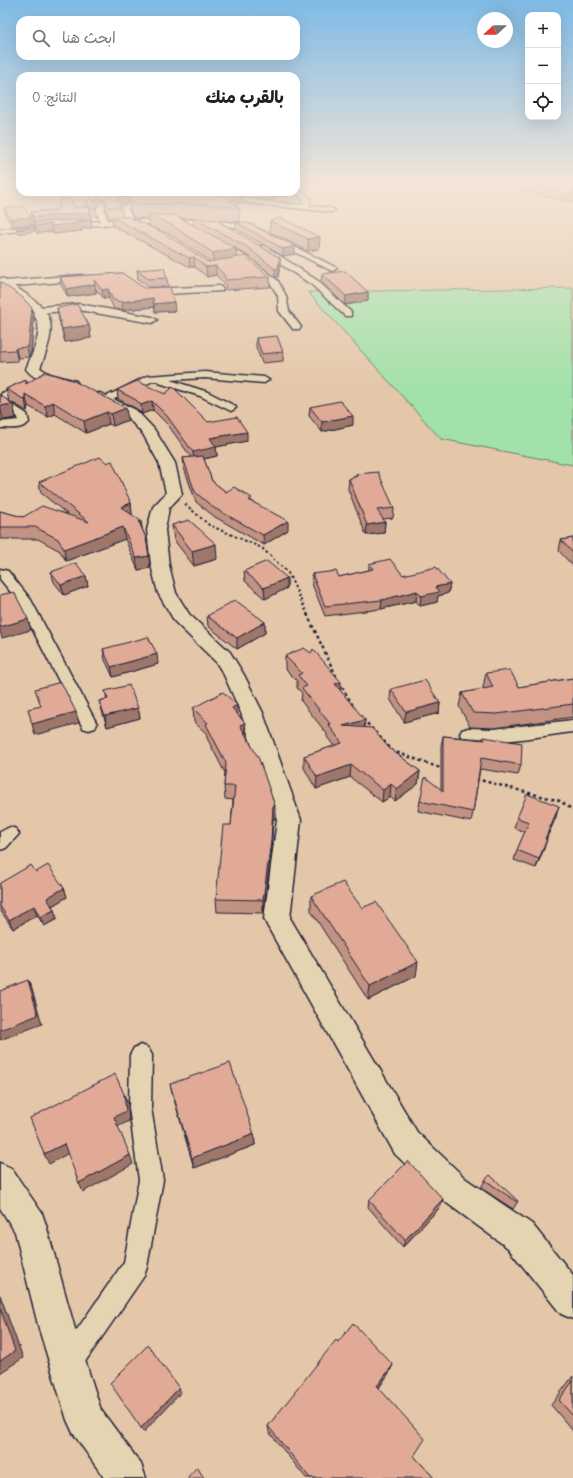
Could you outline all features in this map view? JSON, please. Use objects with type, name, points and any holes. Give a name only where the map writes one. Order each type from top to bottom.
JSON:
[{"type":"street","points":[[231,252],[248,261],[275,283],[282,296],[284,311],[296,327]]},
{"type":"street","points":[[267,252],[315,283],[348,314]]},
{"type":"street","points":[[301,252],[333,268]]},
{"type":"street","points":[[236,264],[248,261]]},
{"type":"street","points":[[2,283],[87,278]]},
{"type":"street","points":[[2,283],[39,310],[46,324],[41,350],[33,369],[49,378],[80,387],[131,413],[149,432],[167,463],[174,494],[161,507],[156,530],[160,565],[167,593],[182,618],[223,657],[234,675],[252,714],[289,820],[277,919],[406,1143],[455,1190],[520,1236],[573,1302]]},
{"type":"street","points":[[141,288],[146,292],[155,293],[219,289]]},
{"type":"street","points":[[39,310],[79,307],[152,320]]},
{"type":"street","points":[[104,400],[151,378],[205,375],[264,380]]},
{"type":"street","points":[[0,425],[16,425],[24,422],[23,416],[6,406],[2,401],[6,396],[49,378]]},
{"type":"street","points":[[151,378],[204,394],[231,408]]},
{"type":"street","points":[[0,573],[3,574],[24,600],[89,724]]},
{"type":"street","points":[[468,734],[494,735],[573,726]]},
{"type":"street","points":[[68,1365],[135,1267],[151,1180],[140,1108],[141,1055]]},
{"type":"street","points":[[0,1179],[30,1225],[68,1365],[86,1420],[127,1478]]},
{"type":"path","points":[[174,494],[208,524],[262,548],[288,573],[334,673],[357,711]]},
{"type":"path","points":[[362,717],[393,751],[449,772]]},
{"type":"path","points":[[471,778],[560,801],[573,810]]},
{"type":"green space","points":[[573,288],[573,465],[441,439],[308,292]]},
{"type":"building","points":[[178,252],[193,252],[208,262],[245,256],[270,277],[226,280],[224,275],[216,266],[206,267],[194,257],[189,258]]},
{"type":"building","points":[[254,252],[270,252],[280,258],[278,268],[275,269]]},
{"type":"building","points":[[164,268],[167,278],[148,279],[137,270]]},
{"type":"building","points":[[345,271],[368,292],[346,296],[322,274]]},
{"type":"building","points":[[122,273],[144,288],[170,287],[174,302],[154,304],[153,298],[122,302],[113,300],[108,289],[102,290],[94,280],[95,284],[66,289],[60,277]]},
{"type":"building","points":[[0,282],[22,297],[32,308],[29,341],[27,347],[16,348],[15,350],[0,351]]},
{"type":"building","points":[[77,304],[89,325],[62,329],[57,308]]},
{"type":"building","points":[[277,336],[283,352],[262,354],[256,338]]},
{"type":"building","points":[[45,372],[72,380],[126,408],[111,414],[107,412],[84,421],[53,402],[45,406],[25,394],[25,400],[6,389],[26,380],[26,384]]},
{"type":"building","points":[[137,381],[165,394],[173,387],[208,422],[237,417],[247,432],[210,438],[216,447],[193,452],[167,416],[152,401],[141,405],[136,400],[117,390]]},
{"type":"building","points":[[0,395],[13,404],[0,406]]},
{"type":"building","points":[[340,401],[353,416],[322,422],[310,407]]},
{"type":"building","points":[[203,456],[212,481],[226,492],[234,487],[252,498],[249,500],[288,521],[263,535],[214,508],[195,492],[183,458]]},
{"type":"building","points":[[100,457],[107,463],[112,461],[131,503],[121,507],[141,521],[139,522],[146,538],[149,556],[136,558],[123,527],[64,549],[58,539],[35,527],[0,527],[0,511],[23,517],[42,506],[89,522],[39,482]]},
{"type":"building","points":[[378,472],[394,508],[377,510],[385,522],[367,525],[349,479],[357,476],[357,474]]},
{"type":"building","points":[[189,520],[216,544],[192,551],[172,525]]},
{"type":"building","points":[[573,538],[573,553],[561,540]]},
{"type":"building","points":[[390,559],[403,575],[436,567],[450,584],[435,587],[439,592],[421,596],[417,591],[382,600],[325,606],[312,574],[336,571],[339,577],[373,569],[369,564]]},
{"type":"building","points":[[267,561],[287,578],[264,588],[244,571]]},
{"type":"building","points":[[76,563],[86,576],[61,585],[51,572]]},
{"type":"building","points":[[14,592],[28,619],[0,627],[0,595]]},
{"type":"building","points":[[235,600],[265,622],[237,638],[207,616]]},
{"type":"building","points":[[148,637],[157,654],[111,667],[103,649]]},
{"type":"building","points":[[304,648],[311,653],[313,649],[341,682],[335,684],[365,720],[343,726],[372,728],[389,748],[420,771],[397,789],[391,784],[383,790],[351,765],[317,777],[304,756],[342,743],[328,724],[331,725],[302,688],[307,686],[298,675],[302,673],[285,656]]},
{"type":"building","points":[[510,670],[519,687],[573,678],[573,704],[497,714],[473,713],[462,693],[493,687],[486,673]]},
{"type":"building","points":[[425,680],[440,703],[406,712],[391,689]]},
{"type":"building","points":[[61,682],[76,712],[32,724],[28,709],[41,706],[35,689]]},
{"type":"building","points":[[129,685],[138,708],[105,716],[99,701],[108,699],[105,691]]},
{"type":"building","points":[[223,692],[237,705],[232,708],[245,723],[240,725],[259,759],[275,806],[273,806],[271,841],[263,900],[216,899],[223,825],[231,825],[235,786],[224,786],[226,763],[206,724],[208,723],[193,708]]},
{"type":"building","points":[[443,736],[485,740],[483,737],[522,743],[521,765],[481,758],[473,812],[420,801],[425,777],[443,791]]},
{"type":"building","points":[[527,794],[559,806],[545,839],[547,839],[539,859],[517,850],[529,822],[517,818]]},
{"type":"building","points":[[31,865],[36,872],[48,865],[64,888],[47,898],[54,910],[40,917],[34,906],[9,920],[0,906],[0,883]]},
{"type":"building","points":[[343,882],[362,908],[376,902],[418,962],[370,986],[311,896]]},
{"type":"building","points":[[28,980],[38,1015],[0,1030],[0,991]]},
{"type":"building","points":[[230,1063],[254,1134],[192,1158],[170,1084]]},
{"type":"building","points":[[115,1074],[124,1094],[126,1111],[114,1117],[130,1155],[79,1183],[64,1144],[44,1154],[30,1118]]},
{"type":"building","points":[[408,1161],[443,1199],[405,1240],[369,1200]]},
{"type":"building","points":[[490,1175],[518,1201],[517,1202],[485,1180]]},
{"type":"building","points":[[0,1308],[15,1351],[0,1361]]},
{"type":"building","points":[[353,1323],[393,1365],[377,1386],[425,1439],[414,1456],[434,1478],[310,1478],[268,1426],[336,1340],[338,1342]]},
{"type":"building","points":[[148,1345],[179,1388],[141,1428],[110,1383]]},
{"type":"building","points":[[573,1381],[573,1416],[559,1400]]},
{"type":"building","points":[[197,1467],[204,1478],[187,1478]]}]
